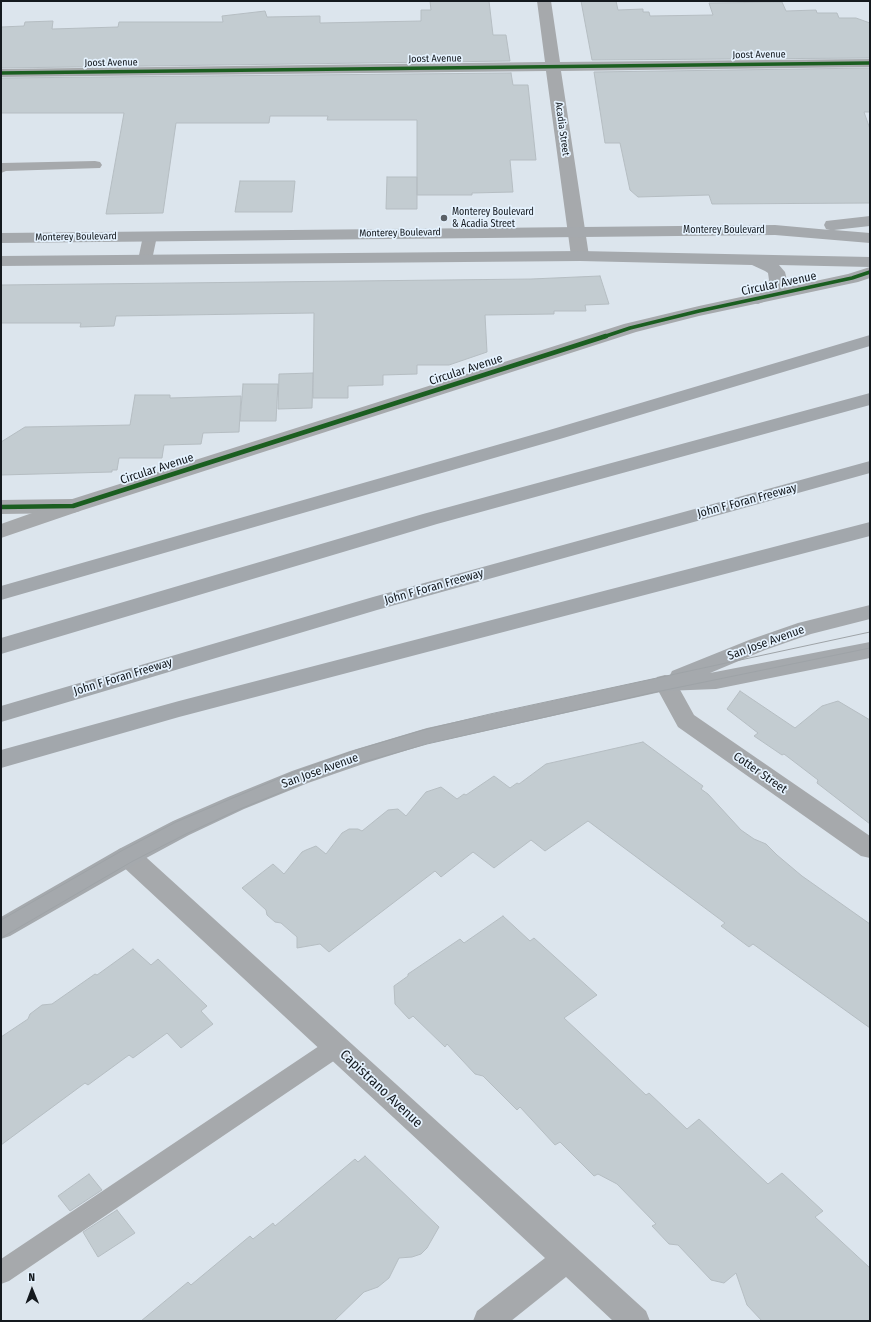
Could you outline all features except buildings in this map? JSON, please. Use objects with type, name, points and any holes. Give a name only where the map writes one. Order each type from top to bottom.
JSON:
[{"type":"highway","points":[[1,593],[553,435],[870,340]]},
{"type":"highway","points":[[1,646],[430,519],[749,430],[870,399]]},
{"type":"highway","name":"John F Foran Freeway","points":[[1,714],[366,606],[870,467]]},
{"type":"highway","points":[[1,759],[179,709],[870,529]]},
{"type":"main road","points":[[775,230],[870,221]]},
{"type":"main road","name":"Monterey Boulevard","points":[[1,238],[775,230],[870,238]]},
{"type":"main road","name":"Monterey Boulevard","points":[[1,261],[580,256],[870,262]]},
{"type":"main road","points":[[752,259],[776,272],[778,280],[776,287],[770,293],[758,299]]},
{"type":"main road","name":"San Jose Avenue","points":[[1,929],[128,856],[181,828],[236,803],[300,777],[358,756],[450,731],[666,683],[757,645],[806,628],[870,612]]},
{"type":"main road","name":"San Jose Avenue","points":[[666,683],[716,681],[870,650]]},
{"type":"street","name":"Acadia Street","points":[[544,1],[580,256]]},
{"type":"street","name":"Joost Avenue","points":[[1,73],[870,63]]},
{"type":"street","name":"Circular Avenue","points":[[1,531],[73,506],[630,328],[685,314],[852,278],[870,272]]},
{"type":"street","points":[[1,507],[73,506]]},
{"type":"street","name":"Cotter Street","points":[[666,683],[686,721],[870,849]]},
{"type":"street","name":"Capistrano Avenue","points":[[128,856],[635,1321]]},
{"type":"street","points":[[488,1321],[566,1259]]},
{"type":"lane","points":[[1,170],[2,167],[95,165]]},
{"type":"lane","points":[[145,260],[150,236]]},
{"type":"lane","points":[[1,1273],[336,1047]]},
{"type":"tram line","points":[[1,920],[123,850],[176,822],[294,772],[356,750],[423,730],[490,714],[870,632]]},
{"type":"tram line","points":[[1,938],[133,861],[186,834],[240,809],[304,783],[360,763],[427,744],[651,693],[870,648]]},
{"type":"cycle path","points":[[1,73],[870,63]]},
{"type":"cycle path","points":[[1,507],[73,506],[630,328],[699,311],[852,278],[870,272]]},
{"type":"place","name":"Monterey Boulevard & Acadia Street","points":[[444,218]]}]
